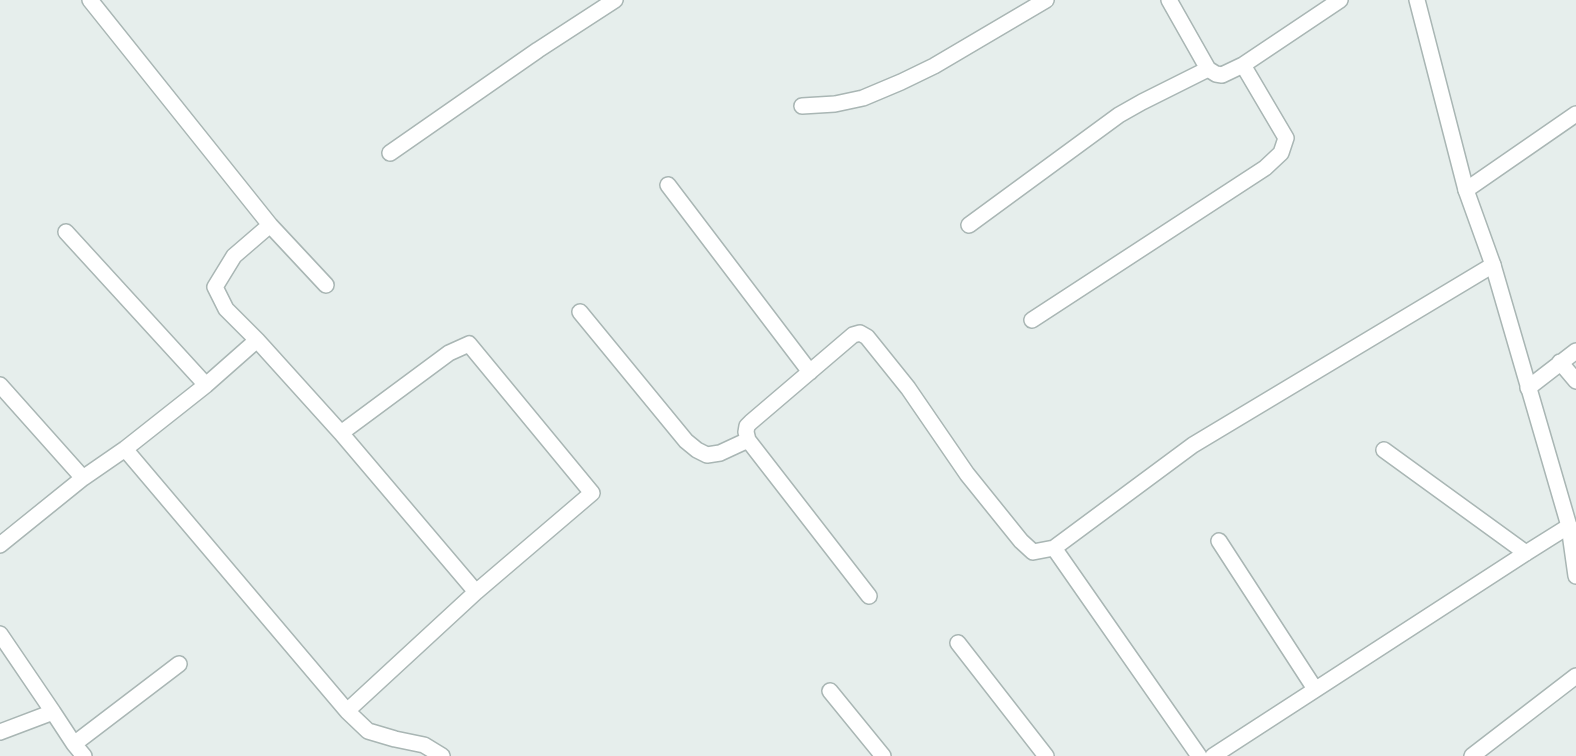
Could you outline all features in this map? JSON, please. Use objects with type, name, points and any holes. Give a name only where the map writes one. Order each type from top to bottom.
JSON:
[{"type":"street","points":[[90,0],[270,226],[326,285]]},
{"type":"street","points":[[390,154],[538,50],[615,0]]},
{"type":"street","points":[[802,106],[835,104],[864,98],[901,82],[934,66],[1046,0]]},
{"type":"street","points":[[1169,0],[1208,69],[1222,75],[1243,64],[1340,0]]},
{"type":"street","points":[[1421,2],[1466,190],[1493,265],[1569,526],[1576,576]]},
{"type":"street","points":[[1032,320],[1265,168],[1281,154],[1286,138],[1243,64]]},
{"type":"street","points":[[969,225],[1119,115],[1208,69]]},
{"type":"street","points":[[1466,190],[1576,114]]},
{"type":"street","points":[[668,185],[810,372]]},
{"type":"street","points":[[270,226],[234,256],[215,287],[226,309],[257,340],[341,434],[476,592]]},
{"type":"street","points":[[66,232],[206,385]]},
{"type":"street","points":[[868,596],[748,440],[746,432],[747,426],[853,335],[860,332],[867,337],[908,388],[967,474],[1021,541],[1033,552],[1054,548],[1192,445],[1493,265]]},
{"type":"street","points":[[580,312],[686,441],[697,450],[707,455],[720,453],[748,440]]},
{"type":"street","points":[[0,545],[83,478],[125,449],[206,385],[257,340]]},
{"type":"street","points":[[341,434],[449,353],[469,344],[592,493],[476,592],[347,711]]},
{"type":"street","points":[[1528,388],[1576,350]]},
{"type":"street","points":[[1560,362],[1576,381]]},
{"type":"street","points":[[0,385],[83,478]]},
{"type":"street","points":[[125,449],[347,711],[368,731],[424,745],[442,756]]},
{"type":"street","points":[[1384,450],[1526,552]]},
{"type":"street","points":[[1213,756],[1569,526]]},
{"type":"street","points":[[1219,541],[1316,689]]},
{"type":"street","points":[[1054,548],[1199,756]]},
{"type":"street","points":[[0,634],[84,756]]},
{"type":"street","points":[[958,643],[1046,756]]},
{"type":"street","points":[[74,744],[179,664]]},
{"type":"street","points":[[1472,756],[1576,676]]},
{"type":"street","points":[[830,691],[883,756]]},
{"type":"street","points":[[0,732],[53,712]]}]
